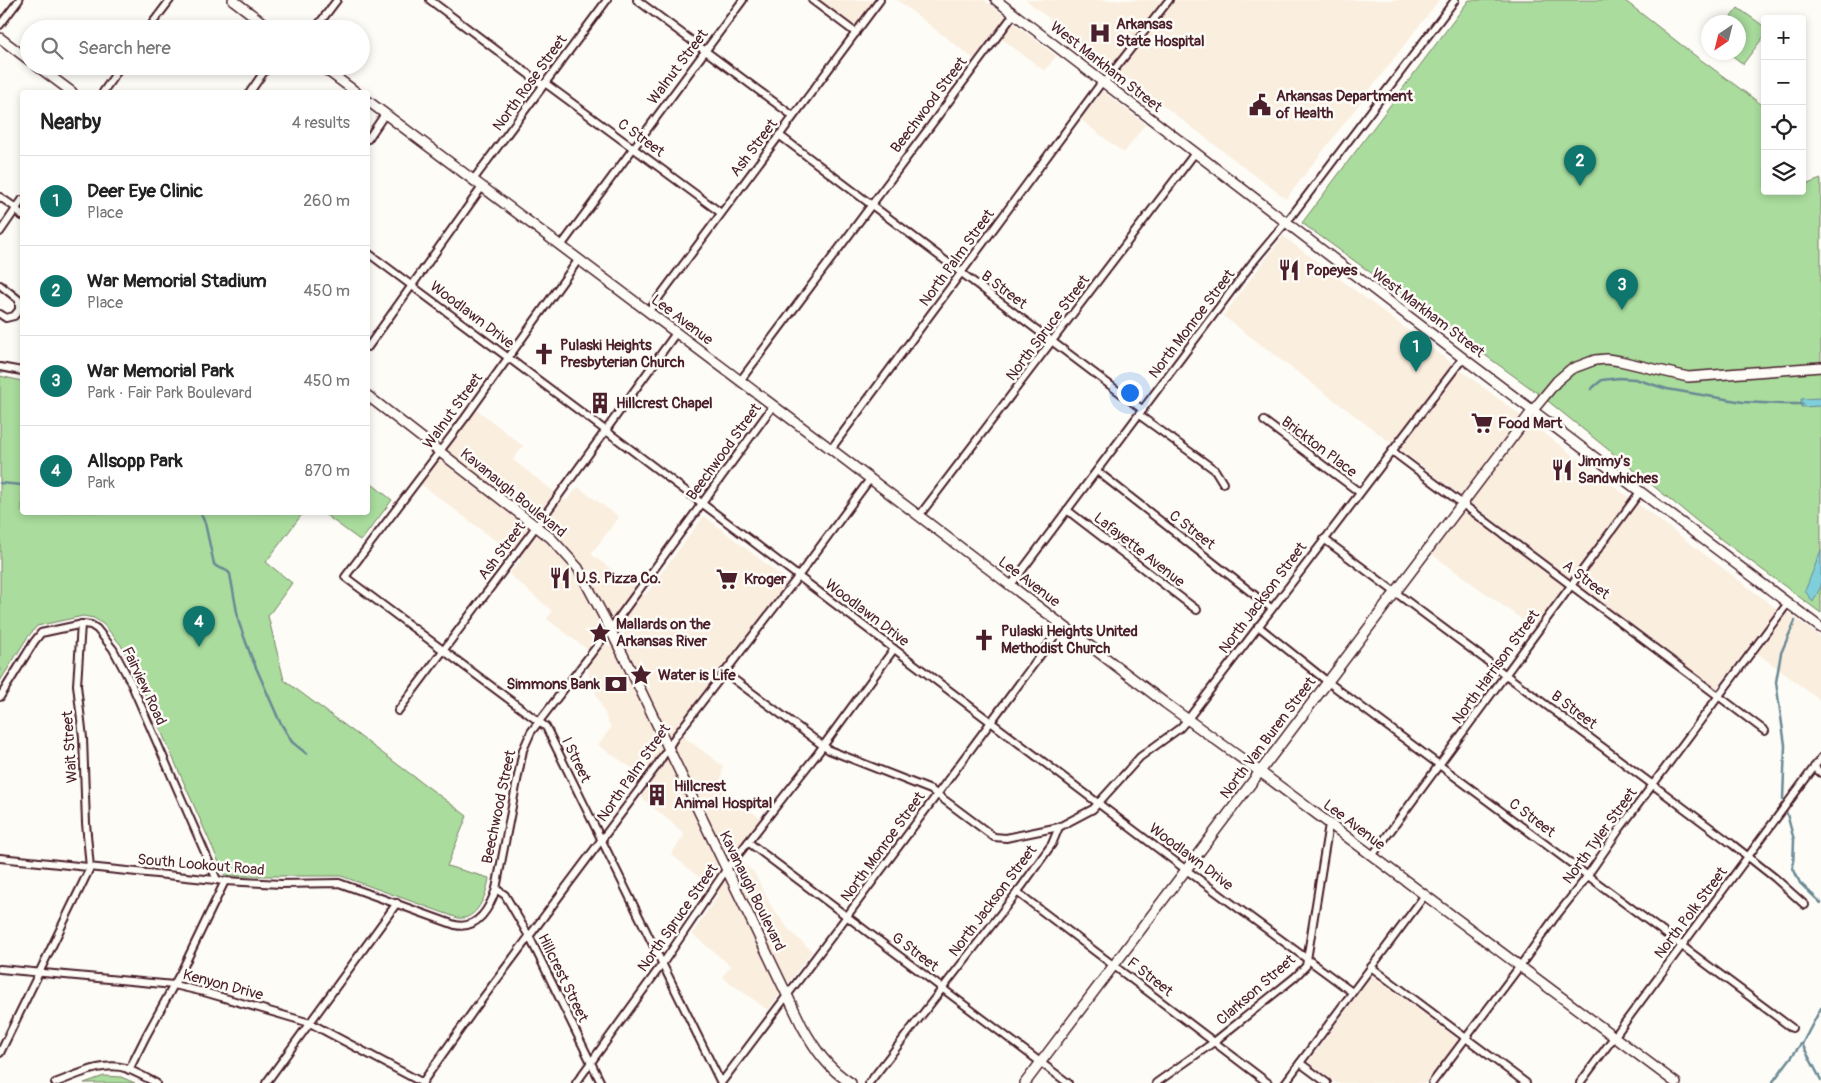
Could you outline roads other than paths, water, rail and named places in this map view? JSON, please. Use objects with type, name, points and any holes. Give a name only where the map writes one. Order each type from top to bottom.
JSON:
[{"type":"street","points":[[0,25],[19,0]]},
{"type":"street","points":[[155,20],[170,0]]},
{"type":"street","points":[[233,0],[259,20]]},
{"type":"street","points":[[322,20],[337,0]]},
{"type":"street","name":"C Street","points":[[430,0],[721,213]]},
{"type":"street","name":"North Rose Street","points":[[474,180],[607,0]]},
{"type":"street","points":[[637,0],[793,116]]},
{"type":"street","name":"Walnut Street","points":[[561,246],[743,0]]},
{"type":"street","points":[[812,0],[856,33]]},
{"type":"street","name":"Ash Street","points":[[648,312],[880,0]]},
{"type":"street","name":"West Markham Street","points":[[996,0],[1462,358],[1821,628]]},
{"type":"street","name":"North Palm Street","points":[[831,449],[1103,82],[1168,0]]},
{"type":"street","name":"North Monroe Street","points":[[1011,585],[1253,262],[1286,222],[1455,0]]},
{"type":"street","name":"Beechwood Street","points":[[740,381],[1014,14]]},
{"type":"street","points":[[0,38],[20,53]]},
{"type":"street","points":[[49,75],[69,90]]},
{"type":"street","points":[[103,90],[114,75]]},
{"type":"street","points":[[251,90],[262,75]]},
{"type":"street","points":[[333,75],[353,90]]},
{"type":"street","name":"Lee Avenue","points":[[370,103],[920,516],[1062,626],[1676,1083]]},
{"type":"street","points":[[370,136],[385,114]]},
{"type":"street","name":"B Street","points":[[779,135],[1053,342],[1214,470],[1223,483]]},
{"type":"street","name":"North Spruce Street","points":[[920,516],[1195,153]]},
{"type":"street","points":[[370,344],[482,187]]},
{"type":"street","points":[[0,196],[20,213]]},
{"type":"street","points":[[0,232],[20,203]]},
{"type":"street","name":"Woodlawn Drive","points":[[370,254],[1100,803],[1185,869],[1352,992]]},
{"type":"street","name":"Walnut Street","points":[[345,577],[439,452],[579,259]]},
{"type":"street","points":[[0,285],[19,300],[19,310],[14,316],[6,318],[0,314]]},
{"type":"street","name":"Ash Street","points":[[398,710],[536,527],[676,333]]},
{"type":"street","name":"North Jackson Street","points":[[724,672],[822,746],[841,756],[922,785],[998,838],[1058,827],[1093,809],[1140,757],[1180,728],[1188,719],[1462,358]]},
{"type":"street","name":"North Van Buren Street","points":[[1025,1083],[1533,410],[1563,376],[1571,369],[1596,360],[1607,359],[1688,378],[1821,367]]},
{"type":"street","points":[[0,367],[20,372]]},
{"type":"street","name":"Kavanaugh Boulevard","points":[[370,398],[536,527],[562,550],[578,568],[610,629],[802,1026],[822,1059],[851,1083]]},
{"type":"street","name":"Beechwood Street","points":[[397,903],[456,925],[466,926],[472,924],[480,917],[493,898],[496,888],[523,750],[531,732],[610,629],[773,406]]},
{"type":"street","name":"Brickton Place","points":[[1264,421],[1359,492]]},
{"type":"street","name":"A Street","points":[[1392,451],[1765,730]]},
{"type":"street","name":"C Street","points":[[1097,472],[1271,608]]},
{"type":"street","name":"North Palm Street","points":[[422,1083],[490,988],[530,938],[602,840],[675,737],[870,480]]},
{"type":"street","name":"North Harrison Street","points":[[1372,856],[1640,492]]},
{"type":"street","name":"Lafayette Avenue","points":[[1067,510],[1197,610]]},
{"type":"street","name":"B Street","points":[[1324,539],[1776,878],[1805,906]]},
{"type":"street","name":"I Street","points":[[345,577],[546,727],[721,1083]]},
{"type":"street","name":"North Tyler Street","points":[[1432,1083],[1588,876],[1788,603]]},
{"type":"street","points":[[0,697],[39,635],[46,631],[81,624]]},
{"type":"street","name":"Wait Street","points":[[81,624],[77,685],[83,738],[86,823],[90,868]]},
{"type":"street","name":"Fairview Road","points":[[81,624],[91,625],[97,629],[118,656],[139,699],[217,880]]},
{"type":"street","name":"North Monroe Street","points":[[721,1083],[1062,626]]},
{"type":"street","name":"C Street","points":[[1258,626],[1328,682],[1792,1028]]},
{"type":"street","name":"North Spruce Street","points":[[576,1083],[663,963],[726,870],[894,650]]},
{"type":"street","name":"North Polk Street","points":[[1580,1083],[1821,758]]},
{"type":"street","points":[[1814,767],[1821,773]]},
{"type":"street","name":"Clarkson Street","points":[[1156,1083],[1214,1042],[1303,969],[1308,959],[1329,824]]},
{"type":"street","name":"North Jackson Street","points":[[869,1083],[1017,892],[1052,844],[1058,827]]},
{"type":"street","name":"G Street","points":[[748,842],[1068,1083]]},
{"type":"street","name":"South Lookout Road","points":[[0,858],[225,881],[281,884],[339,883],[397,903]]},
{"type":"street","points":[[0,1053],[3,1041],[40,972],[90,868]]},
{"type":"street","points":[[130,1070],[225,881]]},
{"type":"street","name":"Hillcrest Street","points":[[496,888],[505,894],[530,938],[601,1083]]},
{"type":"street","name":"F Street","points":[[1017,892],[1268,1083]]},
{"type":"street","points":[[1285,1083],[1425,895]]},
{"type":"street","points":[[266,1083],[397,903]]},
{"type":"street","points":[[1371,968],[1526,1083]]},
{"type":"street","name":"Kenyon Drive","points":[[0,969],[174,985],[310,1023],[422,1083]]},
{"type":"street","points":[[1300,1063],[1327,1083]]},
{"type":"street","points":[[56,1083],[102,1067],[119,1067],[130,1070],[156,1083]]},
{"type":"water","points":[[1821,398],[1821,406],[1801,407],[1801,399]]},
{"type":"water","points":[[1821,550],[1821,586],[1813,602],[1805,591]]},
{"type":"waterway","points":[[1591,389],[1602,380],[1635,379],[1667,389],[1743,402],[1803,404]]},
{"type":"waterway","points":[[0,483],[20,485]]},
{"type":"waterway","points":[[201,515],[205,523],[214,564],[230,574],[239,623],[279,720],[292,742],[307,754]]},
{"type":"waterway","points":[[1783,799],[1785,745],[1776,682],[1781,653],[1795,621]]},
{"type":"waterway","points":[[1787,814],[1794,840],[1793,868],[1800,883],[1821,903]]},
{"type":"waterway","points":[[1821,1008],[1802,1044],[1821,1080]]},
{"type":"waterway","points":[[1772,1083],[1801,1044]]},
{"type":"place","name":"Arkansas State Hospital","points":[[1100,33]]},
{"type":"place","name":"Arkansas Department of Health","points":[[1260,105]]},
{"type":"place","name":"War Memorial Stadium","points":[[1580,186]]},
{"type":"place","name":"Popeyes","points":[[1289,270]]},
{"type":"place","name":"War Memorial Park","points":[[1622,310]]},
{"type":"place","name":"Pulaski Heights Presbyterian Church","points":[[544,354]]},
{"type":"place","name":"Deer Eye Clinic","points":[[1416,372]]},
{"type":"place","name":"Hillcrest Chapel","points":[[600,403]]},
{"type":"place","name":"Food Mart","points":[[1482,423]]},
{"type":"place","name":"Jimmy's Sandwhiches","points":[[1562,470]]},
{"type":"place","name":"U.S. Pizza Co.","points":[[560,578]]},
{"type":"place","name":"Kroger","points":[[727,579]]},
{"type":"place","name":"Mallards on the Arkansas River","points":[[600,633]]},
{"type":"place","name":"Pulaski Heights United Methodist Church","points":[[984,640]]},
{"type":"place","name":"Allsopp Park","points":[[199,647]]},
{"type":"place","name":"Water is Life","points":[[641,675]]},
{"type":"place","name":"Simmons Bank","points":[[616,684]]},
{"type":"place","name":"Hillcrest Animal Hospital","points":[[657,795]]}]
